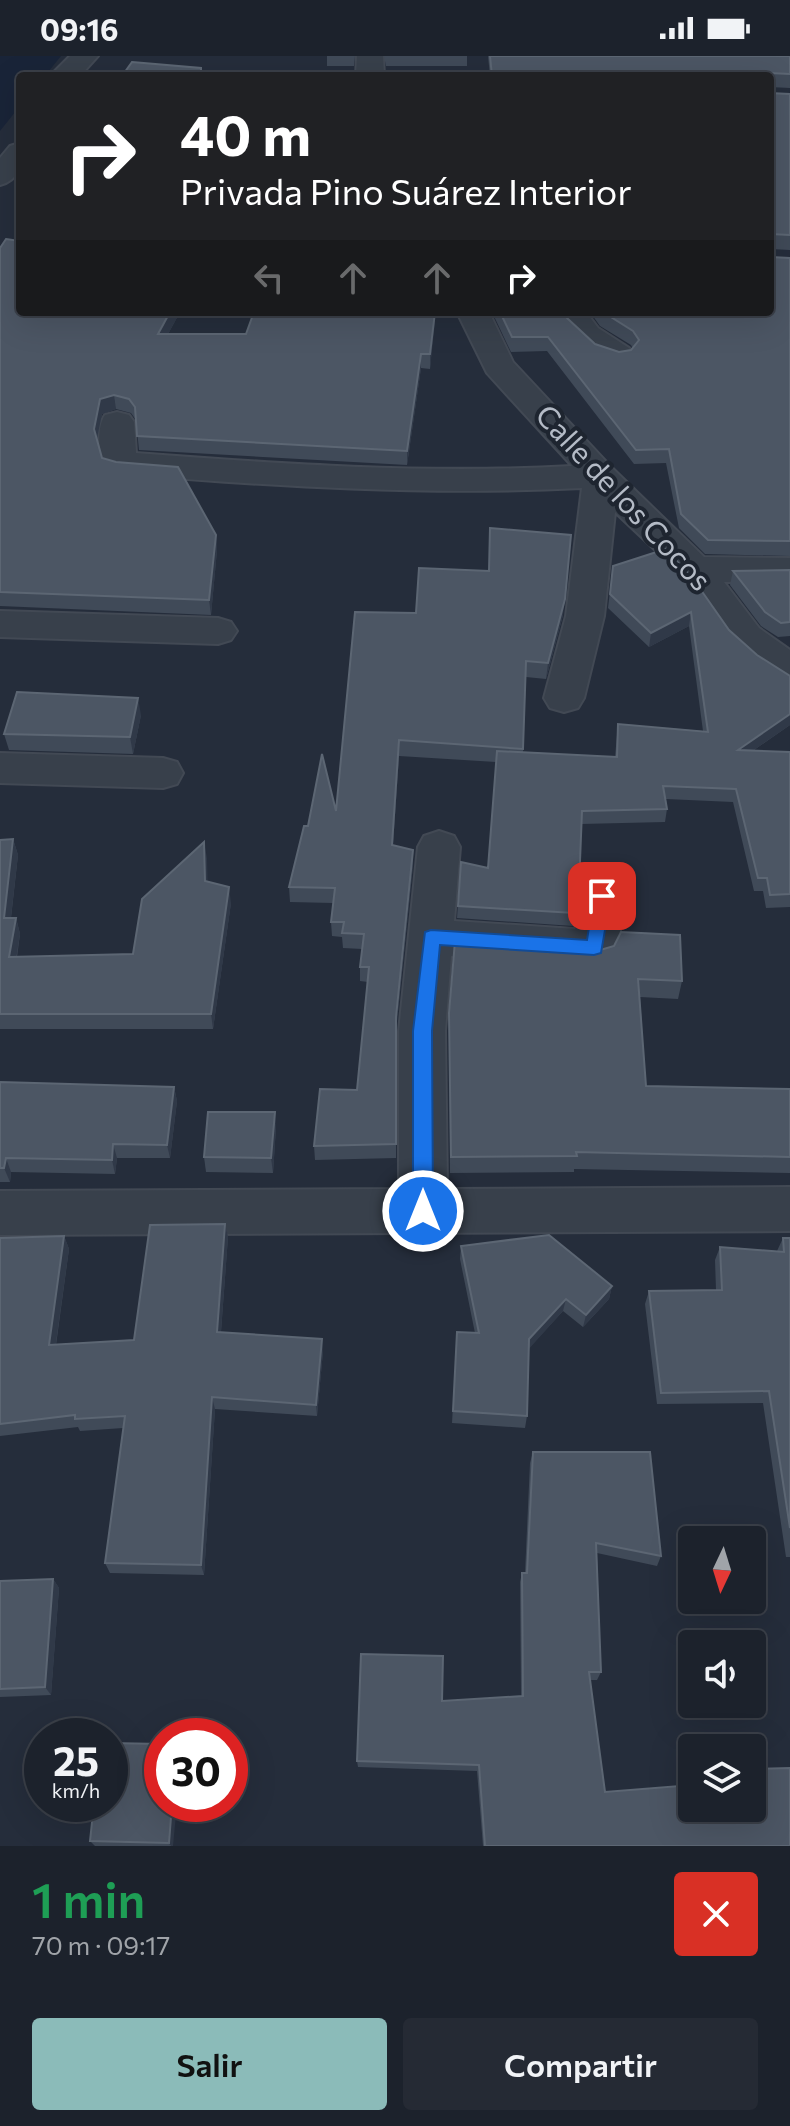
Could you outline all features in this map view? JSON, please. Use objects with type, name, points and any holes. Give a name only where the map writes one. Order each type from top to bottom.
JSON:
[{"type":"street","points":[[77,72],[96,66]]},
{"type":"street","points":[[0,176],[10,139]]},
{"type":"street","name":"Calle de los Cocos","points":[[475,316],[499,366],[600,476],[695,569],[746,637],[790,670]]},
{"type":"street","points":[[573,316],[587,335],[618,355]]},
{"type":"street","points":[[117,422],[119,463],[334,479],[503,481],[600,476],[598,527],[581,648],[564,698]]},
{"type":"street","points":[[695,569],[790,570]]},
{"type":"street","points":[[0,624],[218,631]]},
{"type":"street","points":[[0,768],[163,773]]},
{"type":"street","points":[[423,1211],[422,1031],[439,847]]},
{"type":"street","points":[[431,937],[594,948],[602,896]]},
{"type":"street","points":[[0,1213],[790,1209]]},
{"type":"water","points":[[0,56],[61,56],[48,72],[16,72],[16,111],[0,131]]},
{"type":"building","points":[[490,56],[790,56],[790,74],[492,72]]},
{"type":"building","points":[[132,62],[201,68],[201,72],[125,72]]},
{"type":"building","points":[[774,93],[790,94],[790,235],[774,234]]},
{"type":"building","points":[[6,239],[16,240],[16,316],[168,316],[158,334],[246,334],[253,316],[435,316],[430,354],[421,354],[407,451],[137,436],[135,407],[129,399],[114,395],[100,399],[94,429],[102,458],[178,467],[216,535],[209,600],[0,592],[0,248]]},
{"type":"building","points":[[774,257],[790,258],[790,541],[708,540],[681,514],[669,449],[636,450],[548,337],[512,337],[502,316],[565,316],[595,344],[619,352],[631,350],[639,340],[633,331],[609,316],[774,316]]},
{"type":"building","points":[[490,528],[571,535],[565,599],[548,663],[526,661],[523,749],[399,740],[392,845],[413,850],[396,1017],[396,1144],[314,1146],[320,1089],[357,1090],[369,967],[360,967],[364,934],[342,933],[344,922],[331,922],[335,888],[289,887],[304,826],[308,826],[322,754],[336,811],[355,612],[416,613],[419,568],[489,571]]},
{"type":"building","points":[[666,549],[694,580],[729,630],[757,655],[790,676],[790,714],[738,750],[790,752],[790,894],[770,895],[767,878],[758,878],[736,789],[663,786],[667,809],[582,811],[579,886],[574,913],[458,906],[461,862],[488,868],[497,751],[617,757],[618,724],[708,732],[691,612],[651,633],[610,594],[613,566]]},
{"type":"building","points":[[790,570],[790,622],[781,623],[765,612],[733,571]]},
{"type":"building","points":[[17,692],[138,698],[130,737],[4,734]]},
{"type":"building","points":[[13,839],[4,918],[16,918],[9,957],[133,954],[142,899],[204,842],[205,881],[229,887],[211,1014],[0,1014],[0,840]]},
{"type":"building","points":[[621,932],[680,935],[682,981],[638,979],[646,1086],[790,1089],[790,1157],[576,1152],[577,1156],[451,1157],[449,1013],[455,941],[597,951],[614,946]]},
{"type":"building","points":[[0,1082],[174,1087],[167,1145],[113,1144],[112,1160],[6,1158],[4,1168],[0,1168]]},
{"type":"building","points":[[208,1112],[275,1112],[271,1158],[204,1157]]},
{"type":"building","points":[[225,1224],[217,1332],[322,1339],[316,1405],[212,1397],[201,1565],[105,1563],[125,1416],[75,1419],[75,1415],[0,1424],[0,1238],[64,1236],[49,1345],[134,1340],[150,1225]]},
{"type":"building","points":[[549,1235],[612,1286],[586,1315],[566,1299],[529,1339],[527,1416],[453,1411],[457,1332],[479,1333],[461,1246]]},
{"type":"building","points":[[783,1238],[790,1238],[790,1528],[769,1391],[661,1393],[649,1291],[722,1290],[720,1247],[784,1252]]},
{"type":"building","points":[[533,1452],[650,1452],[661,1556],[596,1543],[601,1672],[589,1672],[605,1792],[678,1786],[678,1822],[766,1822],[766,1769],[790,1768],[790,1846],[485,1846],[479,1765],[357,1761],[361,1654],[443,1656],[442,1701],[523,1696],[522,1573],[527,1573]]},
{"type":"building","points":[[53,1579],[45,1687],[0,1689],[0,1581]]},
{"type":"building","points":[[128,1743],[144,1744],[144,1822],[171,1822],[169,1843],[90,1841],[92,1822],[128,1822]]},
{"type":"route","points":[[423,1211],[422,1031],[431,937],[594,948],[602,896]]}]
